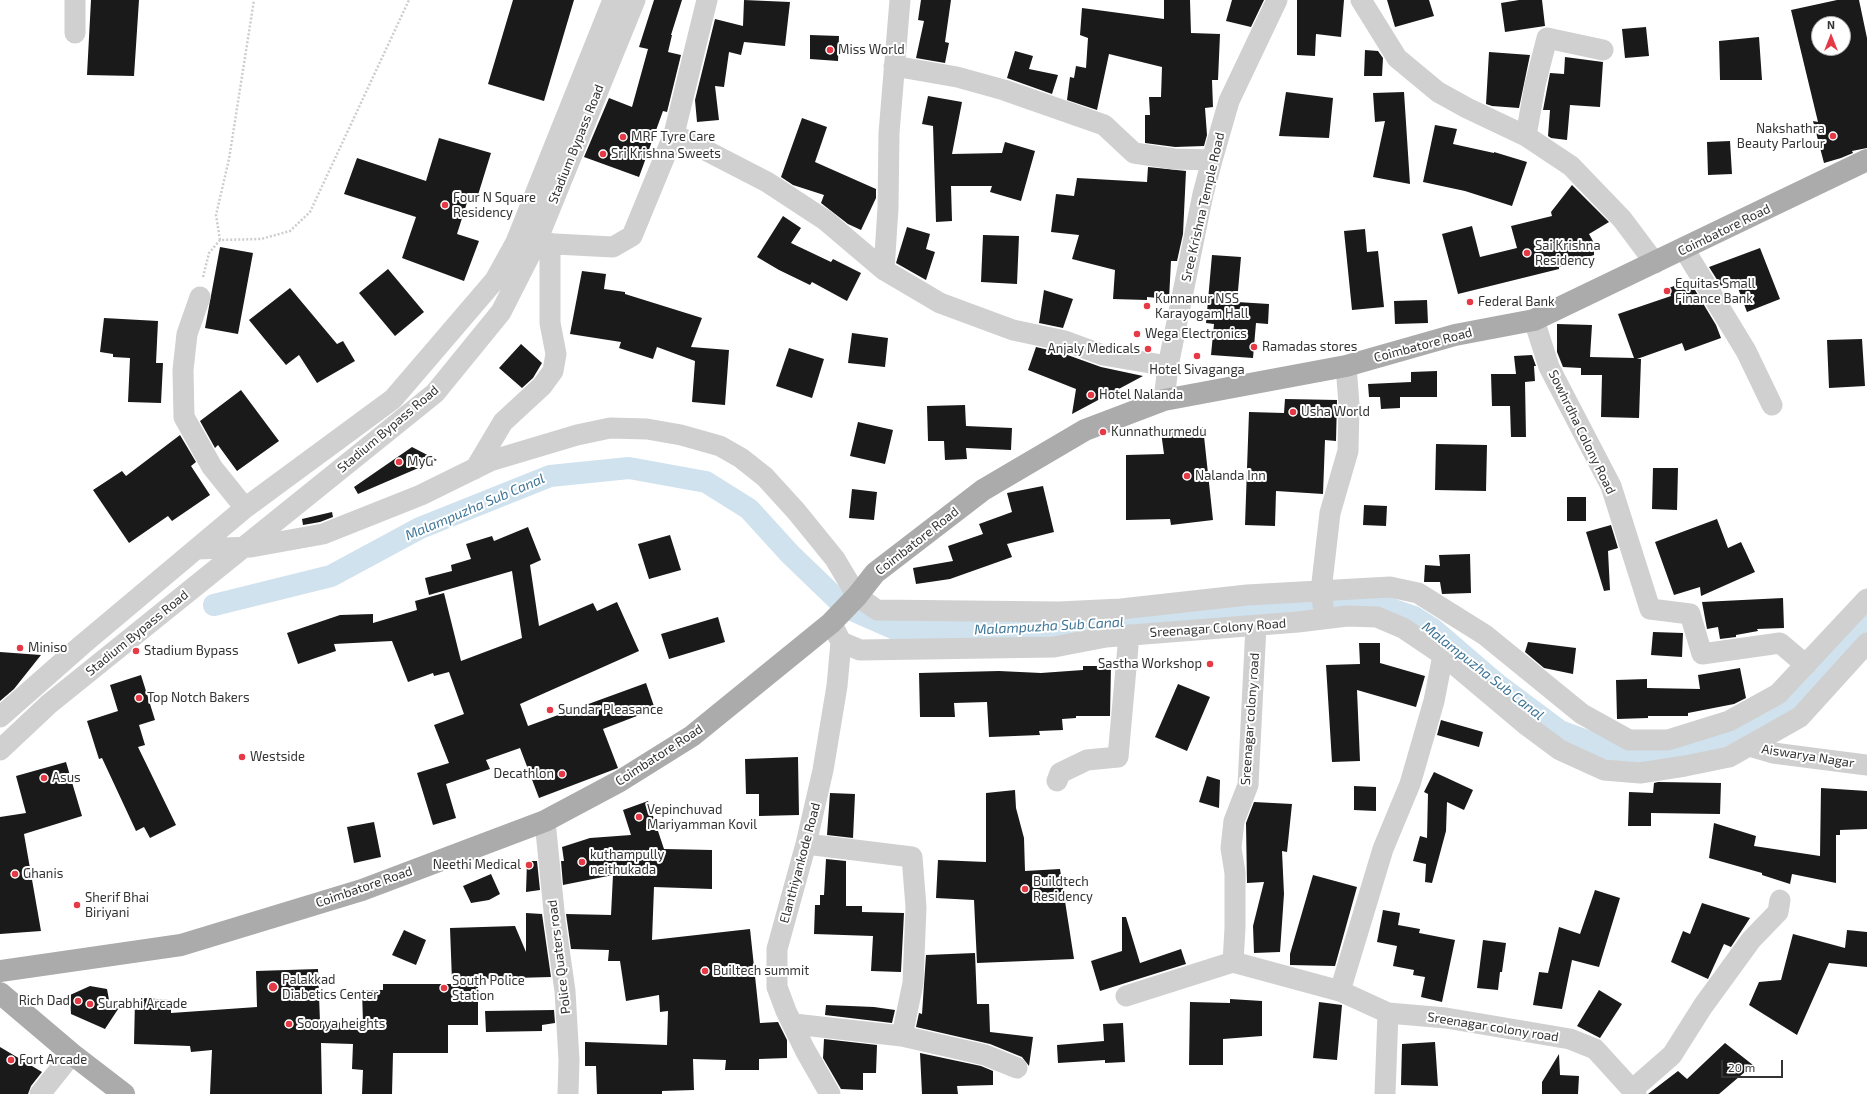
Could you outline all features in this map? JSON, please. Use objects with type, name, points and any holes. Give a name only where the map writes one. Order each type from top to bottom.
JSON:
[{"type":"main road","name":"Coimbatore Road","points":[[0,971],[181,944],[362,890],[545,821],[620,781],[692,736],[831,623],[857,596],[875,573],[982,490],[1085,430],[1164,400],[1346,366],[1455,335],[1534,320],[1867,160]]},
{"type":"main road","points":[[0,993],[72,1054],[124,1094]]},
{"type":"street","points":[[74,0],[75,33]]},
{"type":"street","name":"Stadium Bypass Road","points":[[0,717],[83,644],[245,508],[393,399],[495,280],[516,242],[613,0]]},
{"type":"street","name":"Stadium Bypass Road","points":[[0,750],[49,704],[435,393],[501,312],[543,243],[635,0]]},
{"type":"street","points":[[475,469],[502,422],[542,386],[553,371],[556,354],[550,323],[543,243],[613,247],[632,236],[674,134],[707,0]]},
{"type":"street","points":[[884,270],[888,208],[889,133],[900,0]]},
{"type":"street","name":"Sree Krishna Temple Road","points":[[1164,400],[1168,366],[1203,194],[1228,101],[1277,0]]},
{"type":"street","points":[[1361,0],[1397,58],[1438,92],[1467,108],[1526,136],[1571,166],[1622,219],[1655,263]]},
{"type":"street","points":[[1526,136],[1535,85],[1547,38],[1603,50]]},
{"type":"street","points":[[894,66],[957,77],[1004,90],[1104,125],[1134,153],[1174,158],[1212,160]]},
{"type":"street","points":[[674,134],[767,182],[825,220],[884,270],[940,303],[1013,330],[1065,341],[1103,355],[1168,366]]},
{"type":"street","points":[[1684,249],[1746,351],[1772,405]]},
{"type":"street","points":[[200,297],[187,334],[182,370],[184,417],[212,467],[245,508]]},
{"type":"street","name":"Sowhrdha Colony Road","points":[[1534,320],[1549,367],[1611,486],[1650,609],[1690,614],[1702,654],[1780,643],[1806,665]]},
{"type":"street","points":[[1325,619],[1321,591],[1330,513],[1348,451],[1349,404],[1346,366]]},
{"type":"street","points":[[198,549],[244,547],[323,534],[421,495],[497,459],[577,435],[610,428],[654,430],[681,434],[720,446],[741,458],[764,477],[796,512],[835,559],[857,596],[877,610],[1059,612],[1121,609],[1247,595],[1390,587],[1418,593],[1485,635],[1582,714],[1629,740],[1668,740],[1729,721],[1778,694],[1867,599]]},
{"type":"street","name":"Sreenagar Colony Road","points":[[841,642],[860,650],[1054,647],[1106,637],[1256,626],[1347,616],[1377,617],[1403,628],[1444,655],[1525,724],[1560,750],[1604,770],[1640,773],[1729,757],[1800,718],[1867,643]]},
{"type":"street","points":[[831,623],[841,642]]},
{"type":"street","name":"Sreenagar colony road","points":[[1256,626],[1248,785],[1234,821],[1231,848],[1235,873],[1235,928],[1233,962],[1340,991],[1388,1013],[1446,1018],[1570,1039],[1595,1049],[1634,1092],[1672,1055],[1703,1006],[1747,946],[1778,912],[1780,900]]},
{"type":"street","points":[[1057,781],[1060,773],[1087,760],[1118,757],[1129,635]]},
{"type":"street","name":"Elanthiyankode Road","points":[[830,1094],[805,1050],[794,1024],[786,1011],[777,987],[777,949],[806,844],[823,770],[837,686],[841,642]]},
{"type":"street","points":[[1340,991],[1383,849],[1410,784],[1434,701],[1444,655]]},
{"type":"street","name":"Aiswarya Nagar","points":[[1749,746],[1773,753],[1867,765]]},
{"type":"street","name":"Police Quaters road","points":[[545,821],[555,921],[565,991],[569,1060],[568,1094]]},
{"type":"street","points":[[806,844],[912,857],[916,907],[913,983],[902,1036]]},
{"type":"street","points":[[1126,996],[1233,962]]},
{"type":"street","points":[[1385,1094],[1388,1013]]},
{"type":"street","points":[[794,1024],[902,1036],[947,1045],[985,1055],[1017,1068]]},
{"type":"street","points":[[40,1094],[72,1054]]},
{"type":"path","points":[[200,297],[204,270],[210,253],[220,240],[216,215],[229,159],[254,0]]},
{"type":"path","points":[[220,240],[261,239],[290,231],[310,212],[409,0]]},
{"type":"building","points":[[91,0],[139,0],[134,76],[87,75]]},
{"type":"building","points":[[513,0],[574,0],[544,101],[488,84]]},
{"type":"building","points":[[654,0],[682,0],[671,35],[668,52],[681,55],[667,112],[663,111],[639,177],[584,157],[609,98],[632,107],[648,49],[639,47]]},
{"type":"building","points":[[744,0],[790,2],[785,46],[744,42],[741,55],[729,52],[724,87],[715,86],[719,120],[697,122],[695,100],[715,19],[743,26]]},
{"type":"building","points":[[921,0],[951,0],[945,42],[949,43],[945,63],[916,58],[924,21],[918,20]]},
{"type":"building","points":[[1164,0],[1190,0],[1191,33],[1220,34],[1218,80],[1212,80],[1213,107],[1205,108],[1207,135],[1204,146],[1175,147],[1145,143],[1145,115],[1150,115],[1149,97],[1161,97],[1162,67],[1109,54],[1097,110],[1067,100],[1070,77],[1074,78],[1076,66],[1086,68],[1088,38],[1080,35],[1082,8],[1164,19]]},
{"type":"building","points":[[1232,0],[1264,0],[1251,27],[1226,21]]},
{"type":"building","points":[[1297,0],[1344,0],[1341,37],[1316,34],[1315,56],[1297,55]]},
{"type":"building","points":[[1387,0],[1429,0],[1434,16],[1395,27]]},
{"type":"building","points":[[1519,0],[1542,0],[1545,26],[1505,32],[1501,3]]},
{"type":"building","points":[[1837,0],[1859,0],[1867,38],[1867,148],[1852,151],[1853,153],[1824,163],[1813,121],[1818,122],[1791,10]]},
{"type":"building","points":[[1646,27],[1649,56],[1625,58],[1622,29]]},
{"type":"building","points":[[810,35],[839,36],[838,61],[810,59]]},
{"type":"building","points":[[1759,37],[1762,80],[1720,80],[1719,41]]},
{"type":"building","points":[[1365,50],[1378,51],[1383,58],[1382,76],[1364,76]]},
{"type":"building","points":[[1015,51],[1033,56],[1029,69],[1058,75],[1052,94],[1007,78]]},
{"type":"building","points":[[1489,52],[1530,55],[1519,108],[1492,106],[1486,104]]},
{"type":"building","points":[[1565,57],[1603,62],[1600,107],[1570,105],[1567,140],[1551,138],[1548,136],[1550,110],[1543,110],[1550,73],[1564,74]]},
{"type":"building","points":[[1286,92],[1333,98],[1329,138],[1279,136]]},
{"type":"building","points":[[1404,92],[1410,184],[1373,177],[1385,121],[1375,122],[1373,93]]},
{"type":"building","points":[[928,96],[962,102],[952,154],[1002,153],[1005,142],[1035,151],[1021,201],[990,192],[992,186],[951,186],[952,221],[936,222],[933,126],[922,124]]},
{"type":"building","points":[[802,118],[827,127],[815,162],[876,189],[876,198],[861,230],[848,224],[821,203],[824,195],[793,185],[781,177]]},
{"type":"building","points":[[1435,125],[1457,129],[1453,144],[1494,152],[1527,162],[1512,206],[1465,191],[1423,182]]},
{"type":"building","points":[[439,138],[491,153],[478,195],[470,193],[457,234],[479,241],[464,281],[402,258],[416,217],[344,194],[357,158],[426,181]]},
{"type":"building","points":[[1730,141],[1732,174],[1708,175],[1707,142]]},
{"type":"building","points":[[1148,167],[1186,171],[1183,234],[1177,261],[1171,261],[1169,299],[1147,297],[1147,300],[1113,299],[1115,270],[1072,259],[1079,235],[1051,232],[1056,194],[1074,196],[1077,178],[1147,182]]},
{"type":"building","name":"Sai Krishna Residency","points":[[1572,185],[1609,222],[1589,234],[1594,243],[1594,255],[1559,267],[1559,269],[1458,294],[1442,234],[1472,226],[1480,257],[1517,248],[1511,226],[1552,216],[1551,212]]},
{"type":"building","points":[[783,216],[801,228],[791,243],[831,262],[833,259],[861,273],[847,301],[812,282],[810,285],[779,270],[757,257]]},
{"type":"building","points":[[907,227],[930,234],[926,249],[935,252],[926,280],[896,263]]},
{"type":"building","points":[[1365,229],[1367,252],[1378,251],[1384,307],[1352,310],[1344,231]]},
{"type":"building","points":[[983,235],[1019,236],[1017,284],[981,282]]},
{"type":"building","points":[[220,247],[253,253],[238,334],[205,328]]},
{"type":"building","points":[[1760,248],[1780,299],[1747,312],[1735,280],[1721,286],[1709,267]]},
{"type":"building","points":[[1212,255],[1241,257],[1237,302],[1269,304],[1268,324],[1256,323],[1253,358],[1211,355],[1214,324],[1206,323]]},
{"type":"building","points":[[388,269],[424,312],[395,336],[359,293]]},
{"type":"building","points":[[582,271],[606,274],[604,289],[625,292],[625,294],[702,318],[691,347],[729,350],[725,405],[692,402],[695,361],[657,347],[653,359],[619,348],[621,342],[570,334]]},
{"type":"building","points":[[1689,280],[1716,325],[1721,338],[1685,351],[1682,343],[1637,359],[1641,359],[1639,418],[1601,417],[1602,375],[1581,375],[1581,368],[1563,367],[1557,352],[1557,324],[1592,325],[1590,357],[1634,358],[1618,314],[1671,296],[1669,288]]},
{"type":"building","points":[[290,288],[337,344],[343,341],[355,361],[317,383],[299,355],[286,365],[249,320]]},
{"type":"building","points":[[1044,290],[1073,299],[1063,328],[1039,323]]},
{"type":"building","points":[[1427,300],[1428,323],[1395,324],[1394,301]]},
{"type":"building","points":[[104,318],[158,321],[156,363],[163,363],[161,403],[128,402],[130,358],[113,357],[113,354],[100,352]]},
{"type":"building","points":[[852,333],[888,338],[885,367],[848,363]]},
{"type":"building","points":[[1862,339],[1865,386],[1829,388],[1827,340]]},
{"type":"building","points":[[521,344],[542,363],[533,378],[522,388],[499,368]]},
{"type":"building","points":[[1036,347],[1062,353],[1101,367],[1143,376],[1072,414],[1076,389],[1028,370]]},
{"type":"building","points":[[789,348],[824,359],[812,398],[776,386]]},
{"type":"building","points":[[1532,355],[1536,366],[1534,366],[1535,381],[1525,382],[1526,437],[1511,437],[1510,406],[1492,406],[1491,374],[1516,374],[1514,356]]},
{"type":"building","points":[[1437,371],[1437,397],[1400,397],[1400,408],[1381,409],[1380,397],[1369,397],[1368,384],[1411,382],[1411,372]]},
{"type":"building","points":[[241,390],[279,441],[237,471],[218,445],[215,448],[200,421]]},
{"type":"building","points":[[1285,399],[1337,400],[1336,441],[1325,440],[1323,494],[1276,491],[1275,526],[1245,525],[1249,412],[1284,413]]},
{"type":"building","points":[[965,405],[966,426],[1012,428],[1011,450],[966,448],[967,459],[945,460],[944,441],[928,441],[927,406]]},
{"type":"building","points":[[858,422],[893,430],[885,464],[850,456]]},
{"type":"building","points":[[1203,427],[1213,520],[1171,525],[1170,519],[1126,520],[1126,455],[1164,454],[1161,432]]},
{"type":"building","points":[[180,435],[196,462],[191,466],[210,495],[172,521],[168,516],[129,543],[93,490],[122,471],[126,476]]},
{"type":"building","points":[[1436,444],[1487,445],[1486,491],[1435,490]]},
{"type":"building","points":[[412,447],[437,460],[358,494],[354,487]]},
{"type":"building","points":[[1653,468],[1678,468],[1677,510],[1652,509]]},
{"type":"building","points":[[1043,486],[1054,532],[1007,544],[1012,557],[950,579],[916,584],[913,568],[953,561],[948,546],[983,534],[979,524],[1012,512],[1007,493]]},
{"type":"building","points":[[852,489],[877,492],[874,520],[849,518]]},
{"type":"building","points":[[1567,497],[1586,497],[1586,521],[1567,521]]},
{"type":"building","points":[[1364,505],[1387,506],[1386,526],[1363,525]]},
{"type":"building","points":[[332,512],[333,517],[320,522],[303,525],[302,519]]},
{"type":"building","points":[[1717,519],[1728,548],[1741,542],[1755,572],[1701,596],[1700,587],[1674,595],[1655,542]]},
{"type":"building","points":[[1611,525],[1618,548],[1608,551],[1610,590],[1604,591],[1586,532]]},
{"type":"building","points":[[528,527],[541,560],[530,565],[539,626],[593,603],[597,611],[617,602],[639,651],[520,704],[528,726],[646,683],[655,709],[603,729],[618,768],[539,798],[520,748],[486,760],[490,769],[446,784],[456,818],[433,825],[417,773],[449,763],[434,725],[464,714],[449,672],[434,676],[433,673],[408,682],[392,641],[334,644],[336,651],[298,664],[287,633],[340,615],[373,614],[373,623],[417,610],[415,601],[444,593],[461,661],[522,638],[512,571],[429,595],[425,578],[452,571],[451,565],[471,559],[466,544],[492,536],[494,541]]},
{"type":"building","points":[[670,535],[681,570],[649,579],[638,544]]},
{"type":"building","points":[[1470,554],[1471,593],[1442,594],[1440,582],[1424,582],[1425,565],[1440,566],[1439,555]]},
{"type":"building","points":[[1783,598],[1784,628],[1757,629],[1758,631],[1736,635],[1736,637],[1720,639],[1718,627],[1707,629],[1702,602]]},
{"type":"building","points":[[718,617],[725,642],[669,659],[661,634]]},
{"type":"building","points":[[1653,632],[1683,633],[1682,657],[1651,655]]},
{"type":"building","points":[[1528,642],[1576,648],[1573,674],[1544,668],[1525,652]]},
{"type":"building","points":[[1359,643],[1380,643],[1380,663],[1425,676],[1416,707],[1357,690],[1360,761],[1332,762],[1326,665],[1360,664]]},
{"type":"building","points":[[0,652],[41,655],[14,689],[0,701]]},
{"type":"building","points":[[1083,666],[1111,666],[1110,716],[1076,716],[1076,718],[1062,719],[1063,730],[1039,731],[1040,735],[989,737],[987,702],[954,703],[955,717],[920,717],[919,673],[999,671],[1041,673],[1083,670]]},
{"type":"building","points":[[1740,668],[1746,698],[1734,704],[1688,713],[1688,716],[1648,716],[1648,718],[1617,719],[1616,680],[1647,679],[1647,688],[1700,689],[1698,675]]},
{"type":"building","points":[[141,675],[155,720],[139,725],[145,745],[138,747],[176,825],[150,838],[144,827],[136,831],[102,758],[99,759],[87,721],[118,711],[110,685]]},
{"type":"building","points":[[1178,684],[1210,697],[1187,751],[1155,737]]},
{"type":"building","points":[[1441,720],[1483,732],[1479,747],[1437,735]]},
{"type":"building","points":[[798,757],[799,815],[759,816],[759,794],[746,794],[745,759]]},
{"type":"building","points":[[66,762],[82,816],[24,834],[41,931],[0,934],[0,817],[26,813],[16,776]]},
{"type":"building","points":[[1434,772],[1473,790],[1464,810],[1447,802],[1446,831],[1432,883],[1425,882],[1426,864],[1413,861],[1420,836],[1427,838],[1428,794],[1424,792]]},
{"type":"building","points":[[1207,776],[1220,780],[1219,808],[1199,802]]},
{"type":"building","points":[[1654,783],[1721,783],[1720,814],[1651,813],[1651,826],[1628,826],[1629,792],[1653,793]]},
{"type":"building","points":[[1354,786],[1376,787],[1376,811],[1354,810]]},
{"type":"building","points":[[1821,788],[1867,791],[1867,829],[1840,830],[1840,835],[1836,835],[1836,883],[1792,874],[1790,884],[1762,875],[1762,873],[1709,858],[1714,823],[1756,836],[1754,846],[1820,856]]},
{"type":"building","name":"Buildtech Residency","points":[[1015,790],[1016,808],[1024,838],[1025,871],[1060,869],[1074,959],[977,963],[974,900],[936,898],[938,860],[986,862],[986,793]]},
{"type":"building","points":[[830,793],[855,794],[853,838],[827,835]]},
{"type":"building","points":[[648,801],[664,849],[712,850],[712,889],[654,887],[652,940],[750,929],[760,1023],[778,1022],[787,1040],[787,1058],[759,1059],[759,1070],[725,1070],[726,1060],[693,1059],[694,1090],[662,1091],[662,1094],[597,1094],[596,1066],[585,1066],[585,1042],[667,1045],[668,1011],[660,1012],[659,995],[626,1001],[620,961],[608,961],[609,950],[571,949],[566,914],[611,915],[613,875],[563,885],[561,861],[564,861],[562,847],[590,838],[631,835],[623,810]]},
{"type":"building","points":[[1254,802],[1292,804],[1287,852],[1282,851],[1284,894],[1280,952],[1254,953],[1253,926],[1264,882],[1247,883],[1246,823]]},
{"type":"building","points":[[374,822],[381,857],[354,863],[347,827]]},
{"type":"building","points":[[826,859],[846,861],[846,906],[862,906],[862,912],[904,913],[901,972],[871,971],[873,936],[814,934],[815,905],[820,905],[820,895],[824,895]]},
{"type":"building","points":[[527,861],[537,861],[540,890],[526,892]]},
{"type":"building","points":[[491,874],[500,894],[489,900],[471,903],[463,886]]},
{"type":"building","points":[[1313,875],[1357,887],[1335,966],[1290,965],[1290,954]]},
{"type":"building","points":[[1595,890],[1620,898],[1599,967],[1572,960],[1562,1009],[1533,1005],[1539,972],[1548,973],[1559,927],[1580,934]]},
{"type":"building","points":[[1702,903],[1750,918],[1731,947],[1724,944],[1708,979],[1671,962],[1683,931],[1690,934]]},
{"type":"building","points":[[1383,910],[1400,913],[1398,925],[1420,929],[1419,933],[1455,940],[1442,1002],[1421,997],[1425,977],[1413,975],[1414,970],[1393,966],[1397,946],[1377,942]]},
{"type":"building","points":[[526,913],[542,914],[551,977],[478,979],[478,1025],[448,1025],[448,1053],[393,1053],[392,1094],[362,1094],[363,1070],[352,1069],[353,1044],[321,1043],[322,1094],[210,1094],[212,1050],[191,1052],[190,1046],[134,1044],[135,1000],[142,1001],[143,998],[171,1000],[171,1013],[257,1007],[256,971],[318,969],[320,1022],[363,1023],[362,990],[383,990],[383,984],[460,984],[452,981],[450,928],[515,926],[526,952]]},
{"type":"building","points":[[1122,917],[1126,917],[1140,963],[1181,949],[1186,964],[1100,991],[1091,961],[1122,951]]},
{"type":"building","points":[[404,930],[426,940],[416,965],[392,955]]},
{"type":"building","points":[[1847,930],[1867,932],[1867,967],[1829,963],[1797,1035],[1749,1005],[1759,982],[1781,980],[1793,934],[1845,948]]},
{"type":"building","points":[[1483,940],[1506,943],[1498,990],[1477,988]]},
{"type":"building","points":[[975,953],[977,1004],[989,1004],[990,1032],[1033,1037],[1029,1066],[1022,1057],[990,1044],[916,1027],[919,1013],[922,1014],[926,955]]},
{"type":"building","name":"Surabhi Arcade","points":[[90,986],[107,989],[109,1000],[124,1000],[105,1029],[71,1014],[70,995]]},
{"type":"building","points":[[1599,990],[1622,1004],[1600,1038],[1577,1026]]},
{"type":"building","points":[[1230,999],[1262,1001],[1262,1036],[1223,1039],[1223,1065],[1189,1065],[1190,1002],[1230,1003]]},
{"type":"building","points":[[1319,1002],[1342,1005],[1337,1060],[1313,1058]]},
{"type":"building","points":[[826,1005],[874,1007],[895,1010],[892,1023],[825,1015]]},
{"type":"building","points":[[554,1010],[555,1023],[542,1025],[542,1031],[486,1032],[485,1011]]},
{"type":"building","points":[[1123,1023],[1125,1062],[1105,1063],[1105,1060],[1058,1063],[1057,1045],[1104,1041],[1103,1024]]},
{"type":"building","points":[[824,1039],[877,1045],[876,1073],[863,1073],[863,1090],[841,1089],[823,1058]]},
{"type":"building","points":[[1435,1042],[1438,1086],[1401,1085],[1402,1044]]},
{"type":"building","points":[[1725,1043],[1753,1065],[1719,1094],[1648,1094],[1678,1071],[1687,1079]]},
{"type":"building","name":"Fort Arcade","points":[[0,1047],[42,1072],[31,1086],[28,1094],[0,1094]]},
{"type":"building","points":[[920,1053],[981,1066],[993,1071],[993,1085],[957,1086],[958,1094],[922,1094]]},
{"type":"building","points":[[1559,1054],[1560,1075],[1579,1076],[1578,1094],[1542,1094],[1542,1082]]},
{"type":"waterway","name":"Malampuzha Sub Canal","points":[[214,605],[331,576],[420,528],[550,476],[629,468],[706,482],[749,509],[790,554],[845,607],[895,629],[954,631],[1042,628],[1189,617],[1303,606],[1370,602],[1414,617],[1433,629],[1497,684],[1560,731],[1639,760],[1693,751],[1772,722],[1807,690],[1867,619]]},
{"type":"place","name":"Miss World","points":[[830,50]]},
{"type":"place","name":"Nakshathra Beauty Parlour","points":[[1833,136]]},
{"type":"place","name":"MRF Tyre Care","points":[[623,137]]},
{"type":"place","name":"Sri Krishna Sweets","points":[[603,154]]},
{"type":"place","name":"Four N Square Residency","points":[[445,205]]},
{"type":"place","name":"Sai Krishna Residency","points":[[1527,253]]},
{"type":"place","name":"Equitas Small Finance Bank","points":[[1667,291]]},
{"type":"place","name":"Federal Bank","points":[[1470,302]]},
{"type":"place","name":"Kunnanur NSS Karayogam Hall","points":[[1147,306]]},
{"type":"place","name":"Wega Electronics","points":[[1137,334]]},
{"type":"place","name":"Ramadas stores","points":[[1254,347]]},
{"type":"place","name":"Anjaly Medicals","points":[[1148,349]]},
{"type":"place","name":"Hotel Sivaganga","points":[[1197,356]]},
{"type":"place","name":"Hotel Nalanda","points":[[1091,395]]},
{"type":"place","name":"Usha World","points":[[1293,412]]},
{"type":"place","name":"Kunnathurmedu","points":[[1103,432]]},
{"type":"place","name":"MyG","points":[[399,462]]},
{"type":"place","name":"Nalanda Inn","points":[[1187,476]]},
{"type":"place","name":"Miniso","points":[[20,648]]},
{"type":"place","name":"Stadium Bypass","points":[[136,651]]},
{"type":"place","name":"Sastha Workshop","points":[[1210,664]]},
{"type":"place","name":"Top Notch Bakers","points":[[139,698]]},
{"type":"place","name":"Sundar Pleasance","points":[[550,710]]},
{"type":"place","name":"Westside","points":[[242,757]]},
{"type":"place","name":"Decathlon","points":[[562,774]]},
{"type":"place","name":"Asus","points":[[44,778]]},
{"type":"place","name":"Vepinchuvad Mariyamman Kovil","points":[[639,817]]},
{"type":"place","name":"kuthampully neithukada","points":[[582,862]]},
{"type":"place","name":"Neethi Medical","points":[[529,865]]},
{"type":"place","name":"Ghanis","points":[[15,874]]},
{"type":"place","name":"Buildtech Residency","points":[[1025,889]]},
{"type":"place","name":"Sherif Bhai Biriyani","points":[[77,905]]},
{"type":"place","name":"Builtech summit","points":[[705,971]]},
{"type":"place","name":"Palakkad Diabetics Center","points":[[273,987]]},
{"type":"place","name":"South Police Station","points":[[444,988]]},
{"type":"place","name":"Rich Dad","points":[[78,1001]]},
{"type":"place","name":"Surabhi Arcade","points":[[90,1004]]},
{"type":"place","name":"Soorya heights","points":[[289,1024]]},
{"type":"place","name":"Fort Arcade","points":[[11,1060]]}]
